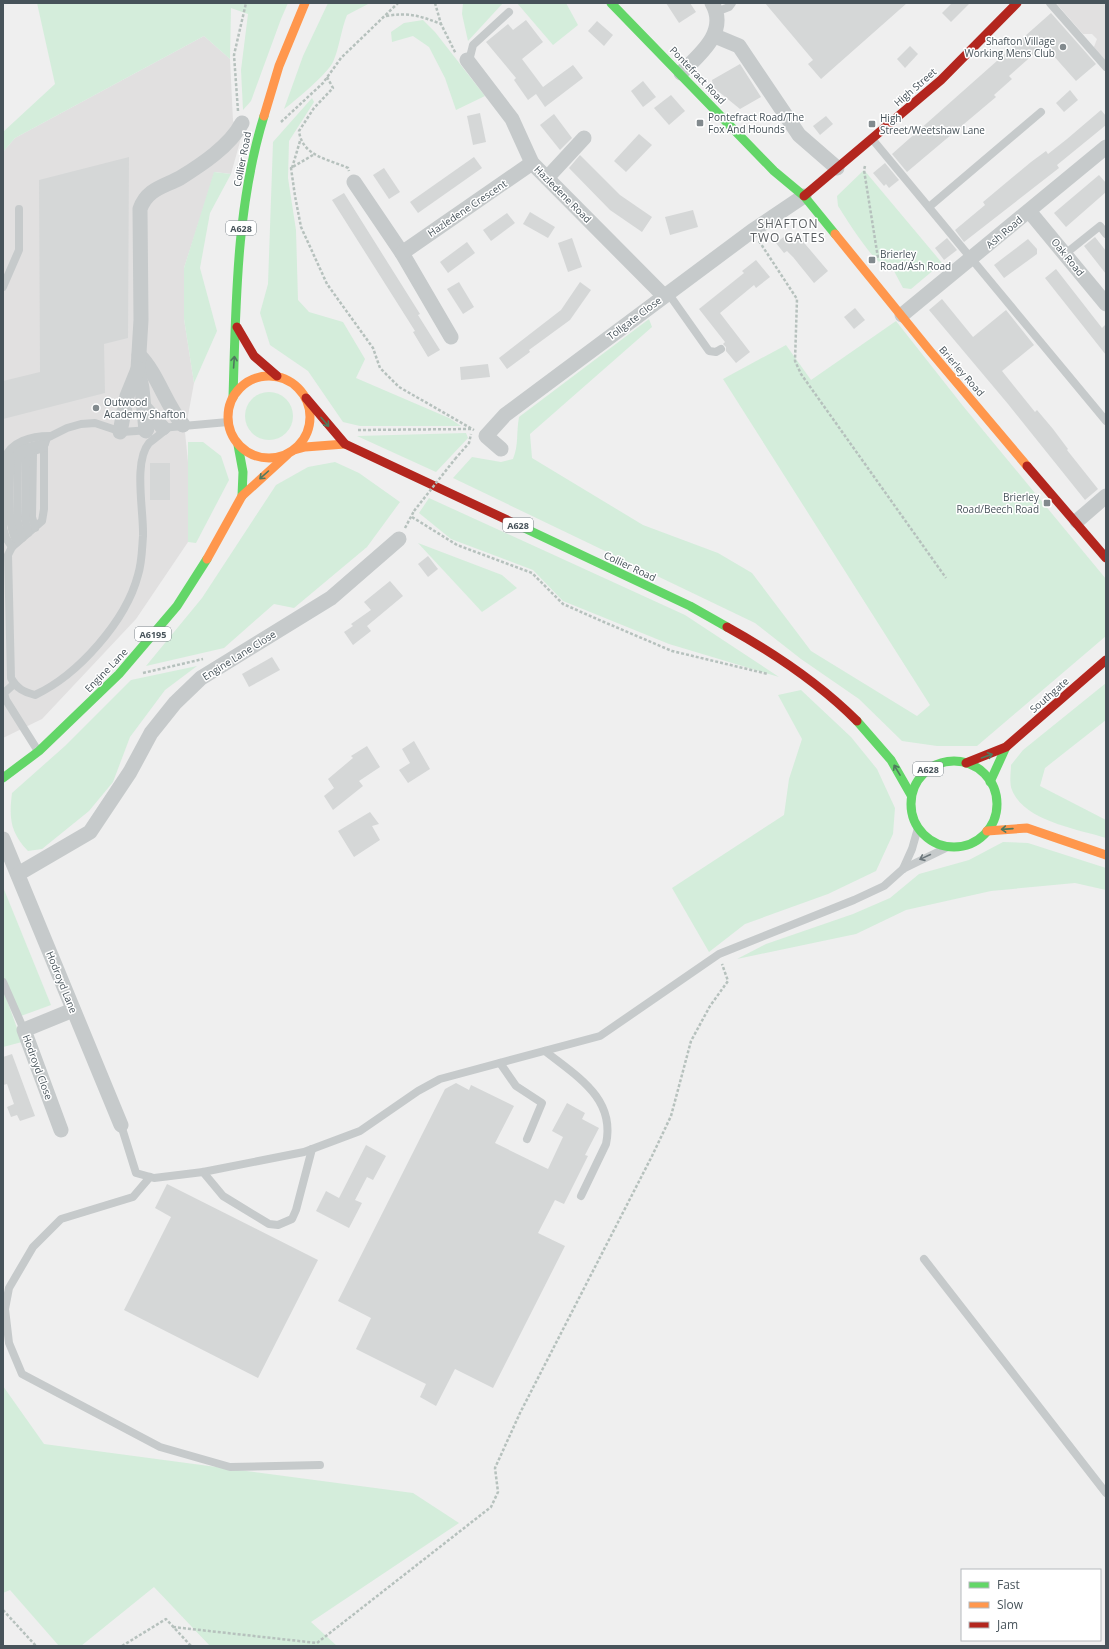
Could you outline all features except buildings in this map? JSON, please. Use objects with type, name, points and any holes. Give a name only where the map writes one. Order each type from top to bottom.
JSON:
[{"type":"main road","name":"Collier Road","points":[[233,396],[237,327],[238,257],[253,152],[279,66],[306,3]]},
{"type":"main road","name":"Pontefract Road","points":[[611,3],[681,73],[774,171],[804,196]]},
{"type":"main road","name":"High Street","points":[[804,196],[941,80],[1010,6]]},
{"type":"main road","name":"Brierley Road","points":[[804,196],[902,316],[1106,558]]},
{"type":"main road","name":"A628","points":[[233,396],[228,409],[228,422],[232,434],[238,445],[256,457],[272,458],[291,452],[302,442],[308,432],[311,420],[310,409],[306,398],[294,384],[278,376],[254,356],[237,327]]},
{"type":"main road","points":[[233,396],[241,386],[252,379],[264,376],[278,376]]},
{"type":"main road","name":"Collier Road","points":[[306,398],[345,444],[690,606],[744,636],[817,685],[856,720],[891,760],[912,795]]},
{"type":"main road","name":"Collier Road","points":[[291,452],[305,446],[345,444]]},
{"type":"main road","name":"Engine Lane","points":[[238,445],[243,472],[242,496]]},
{"type":"main road","name":"Engine Lane","points":[[3,778],[39,751],[119,674],[186,594],[217,543],[242,496],[291,452]]},
{"type":"main road","name":"Southgate","points":[[966,763],[1006,747],[1106,660]]},
{"type":"main road","name":"Collier Road","points":[[880,747],[899,756]]},
{"type":"main road","name":"Southgate","points":[[990,782],[1006,747]]},
{"type":"main road","name":"A628","points":[[946,761],[966,763],[984,774],[990,782],[995,794],[996,807],[994,820],[987,831],[970,844],[959,847],[948,847],[936,843],[926,837],[918,828],[912,817],[910,806],[912,795],[920,776],[928,769],[946,761]]},
{"type":"main road","name":"A628","points":[[917,764],[928,769]]},
{"type":"main road","points":[[995,794],[1007,808]]},
{"type":"main road","points":[[1018,820],[1027,828],[1106,855]]},
{"type":"main road","points":[[987,831],[1027,828]]},
{"type":"street","points":[[681,73],[702,52],[715,36],[714,8]]},
{"type":"street","points":[[715,36],[739,46],[799,135],[837,168]]},
{"type":"street","name":"Hazledene Road","points":[[468,60],[512,119],[532,164],[666,294]]},
{"type":"street","points":[[133,432],[140,390],[138,362],[141,320],[140,209],[144,199],[152,192],[179,178],[208,158],[228,140],[242,123]]},
{"type":"street","points":[[547,178],[584,138]]},
{"type":"street","name":"Ash Road","points":[[902,316],[1106,147]]},
{"type":"street","name":"Hazledene Crescent","points":[[402,253],[532,164]]},
{"type":"street","points":[[354,182],[402,253],[452,337]]},
{"type":"street","name":"Tollgate Close","points":[[486,436],[505,416],[666,294],[752,231],[804,196]]},
{"type":"street","name":"Oak Road","points":[[1029,211],[1106,304]]},
{"type":"street","points":[[133,432],[144,407],[138,362]]},
{"type":"street","points":[[138,362],[148,366],[169,406],[172,427]]},
{"type":"street","points":[[144,407],[172,427]]},
{"type":"street","points":[[486,436],[501,449]]},
{"type":"street","points":[[1076,521],[1106,496]]},
{"type":"street","name":"Engine Lane Close","points":[[18,874],[90,832],[130,772],[151,733],[175,703],[201,678],[331,598],[398,539]]},
{"type":"street","name":"Hodroyd Lane","points":[[3,839],[121,1125]]},
{"type":"street","name":"Hodroyd Close","points":[[61,1130],[24,1030],[73,1010]]},
{"type":"lane","points":[[714,8],[729,7],[732,3]]},
{"type":"lane","points":[[1050,3],[1106,67]]},
{"type":"lane","points":[[468,60],[474,46],[509,12]]},
{"type":"lane","points":[[929,207],[1041,112]]},
{"type":"lane","points":[[872,139],[1106,421]]},
{"type":"lane","points":[[3,287],[19,250],[19,209]]},
{"type":"lane","points":[[1065,254],[1100,226],[1106,234]]},
{"type":"lane","points":[[666,294],[709,351],[716,352],[721,349]]},
{"type":"lane","points":[[23,538],[32,517],[32,459],[34,451],[67,428],[88,423],[95,423],[133,432],[228,422]]},
{"type":"lane","points":[[46,442],[44,509],[42,521],[23,538],[8,555],[12,678],[14,684],[26,693],[36,695],[80,664],[104,637],[123,611],[138,575],[143,536],[142,458],[149,444],[172,427]]},
{"type":"lane","points":[[23,538],[6,538],[3,528],[4,460],[6,452],[10,448],[27,439],[46,442]]},
{"type":"lane","points":[[23,538],[17,519],[18,460],[28,447],[46,442]]},
{"type":"lane","points":[[14,684],[4,693],[6,700],[39,751]]},
{"type":"lane","points":[[903,869],[912,849],[918,828]]},
{"type":"lane","points":[[121,1125],[136,1173],[154,1178],[203,1172],[312,1149],[360,1131],[418,1091],[440,1079],[600,1036],[719,954],[802,922],[884,886],[903,869],[948,847]]},
{"type":"lane","points":[[3,982],[24,1030]]},
{"type":"lane","points":[[545,1051],[592,1089],[604,1108],[608,1136],[606,1144],[582,1196]]},
{"type":"lane","points":[[500,1063],[516,1086],[542,1103],[527,1138]]},
{"type":"lane","points":[[203,1172],[223,1196],[269,1224],[278,1225],[292,1219],[296,1210],[312,1149]]},
{"type":"lane","points":[[150,1177],[133,1198],[61,1219],[33,1247],[9,1288],[5,1309],[9,1343],[22,1374],[160,1447],[230,1467],[320,1465]]},
{"type":"lane","points":[[924,1258],[1106,1493]]},
{"type":"path","points":[[242,123],[239,121],[234,55],[246,3]]},
{"type":"path","points":[[280,122],[327,78],[341,58],[398,3]]},
{"type":"path","points":[[435,3],[441,24],[456,54],[468,60]]},
{"type":"path","points":[[386,16],[402,13],[441,24]]},
{"type":"path","points":[[327,78],[333,88],[307,118],[299,131],[300,141],[291,168],[302,227],[326,284],[373,348],[380,368],[399,387],[486,436]]},
{"type":"path","points":[[300,141],[313,154],[348,168],[354,182]]},
{"type":"path","points":[[291,168],[313,154]]},
{"type":"path","points":[[866,164],[864,170],[879,264]]},
{"type":"path","points":[[752,231],[797,299],[795,361],[801,374],[946,578]]},
{"type":"path","points":[[357,430],[472,429]]},
{"type":"path","points":[[398,539],[412,517],[414,511],[469,443],[472,429]]},
{"type":"path","points":[[412,517],[457,545],[532,573],[563,604],[672,652],[771,674]]},
{"type":"path","points":[[119,674],[132,676],[207,658],[226,663]]},
{"type":"path","points":[[173,1627],[317,1643],[492,1508],[498,1492],[495,1468],[520,1413],[671,1116],[691,1041],[710,1006],[728,981],[719,954]]},
{"type":"path","points":[[3,1610],[36,1646]]},
{"type":"path","points":[[122,1646],[166,1619],[191,1646]]},
{"type":"shaded area","points":[[1056,3],[1106,3],[1106,70],[1092,52],[1097,39],[1092,34],[1083,34]]},
{"type":"shaded area","name":"Outwood Academy Shafton","points":[[204,36],[230,59],[233,121],[243,131],[231,174],[215,172],[184,268],[184,319],[194,383],[185,432],[188,462],[188,542],[136,619],[42,719],[3,738],[3,152],[15,138]]},
{"type":"green space","points":[[37,3],[288,3],[251,101],[243,110],[241,70],[248,14],[231,8],[230,59],[204,36],[15,138],[3,152],[3,132],[55,84]]},
{"type":"green space","points":[[328,3],[370,3],[347,15],[335,57],[330,67],[311,87],[284,109],[303,56]]},
{"type":"green space","points":[[463,3],[503,3],[468,41],[462,14]]},
{"type":"green space","points":[[517,3],[566,3],[578,25],[553,45]]},
{"type":"green space","points":[[423,20],[435,32],[485,96],[456,110],[445,78],[429,47],[413,36],[392,42],[391,32],[404,23]]},
{"type":"green space","points":[[312,98],[314,102],[289,141],[288,178],[296,230],[298,300],[309,312],[343,322],[365,359],[356,378],[449,418],[461,426],[360,426],[343,422],[308,371],[270,345],[260,313],[268,284],[273,142]]},
{"type":"green space","points":[[864,170],[942,263],[911,289],[903,288],[894,271],[887,269],[871,254],[838,206],[837,196]]},
{"type":"green space","points":[[214,172],[231,174],[210,213],[200,268],[217,331],[194,383],[184,319],[184,268]]},
{"type":"green space","points":[[649,319],[652,327],[530,434],[532,458],[643,525],[718,553],[752,573],[811,651],[917,716],[930,705],[723,379],[786,345],[811,380],[896,321],[963,406],[1106,579],[1106,636],[977,746],[937,746],[902,741],[859,699],[801,659],[755,623],[453,478],[472,457],[501,462],[513,459],[516,448],[519,417]]},
{"type":"green space","points":[[264,392],[274,392],[283,396],[289,402],[293,411],[293,421],[289,430],[283,436],[274,440],[264,440],[255,436],[249,430],[245,421],[245,411],[249,402],[255,396]]},
{"type":"green space","points":[[466,433],[468,438],[436,472],[357,436]]},
{"type":"green space","points":[[188,442],[203,442],[221,456],[229,480],[196,543],[188,542]]},
{"type":"green space","points":[[335,462],[359,473],[400,502],[367,547],[294,608],[274,604],[224,648],[146,666],[202,598],[276,485],[308,467]]},
{"type":"green space","points":[[429,498],[685,615],[779,677],[669,644],[563,601],[533,570],[451,539],[419,513]]},
{"type":"green space","points":[[418,543],[502,575],[517,588],[482,612]]},
{"type":"green space","points":[[197,666],[165,690],[130,737],[113,782],[89,811],[42,849],[28,851],[17,837],[12,824],[12,793],[65,746],[131,680]]},
{"type":"green space","points":[[1106,683],[1106,720],[1045,768],[1040,786],[1106,820],[1106,838],[1067,827],[1039,816],[1018,801],[1012,790],[1010,781],[1011,765],[1023,750]]},
{"type":"green space","points":[[801,690],[851,737],[877,769],[895,808],[893,834],[876,871],[828,894],[745,924],[709,952],[672,888],[784,815],[789,779],[802,739],[778,695]]},
{"type":"green space","points":[[1003,842],[1028,843],[1106,868],[1106,890],[1075,883],[991,891],[906,910],[856,934],[737,959],[766,944],[853,914],[890,898],[919,874],[969,860]]},
{"type":"green space","points":[[3,887],[51,1005],[21,1016],[3,979]]},
{"type":"green space","points":[[3,989],[22,1042],[3,1047]]},
{"type":"green space","points":[[3,1386],[44,1444],[413,1493],[459,1523],[311,1622],[337,1646],[210,1646],[154,1587],[81,1646],[59,1646],[10,1590],[3,1593]]},
{"type":"traffic: fast","points":[[611,3],[774,171],[804,196],[835,234]]},
{"type":"traffic: fast","points":[[233,397],[239,255],[248,185],[264,116]]},
{"type":"traffic: fast","points":[[238,445],[243,472],[242,496]]},
{"type":"traffic: fast","points":[[520,526],[690,606],[727,627]]},
{"type":"traffic: fast","points":[[3,778],[39,751],[119,674],[177,606],[207,559]]},
{"type":"traffic: fast","points":[[857,721],[891,760],[911,795]]},
{"type":"traffic: fast","points":[[990,782],[1006,747]]},
{"type":"traffic: fast","points":[[954,761],[970,764],[978,768],[990,780],[994,788],[997,804],[994,820],[990,828],[978,840],[970,844],[954,847],[938,844],[930,840],[918,828],[914,820],[911,804],[914,788],[918,780],[930,768],[938,764],[954,761]]},
{"type":"traffic: slow","points":[[264,116],[279,66],[305,3]]},
{"type":"traffic: slow","points":[[835,234],[930,351],[1027,466]]},
{"type":"traffic: slow","points":[[261,376],[277,376],[292,383],[303,394],[310,409],[310,417],[310,425],[307,433],[298,446],[285,455],[277,458],[261,458],[246,451],[235,440],[228,425],[228,409],[235,394],[246,383],[261,376]]},
{"type":"traffic: slow","points":[[294,450],[305,447],[345,444]]},
{"type":"traffic: slow","points":[[207,559],[242,496],[287,455]]},
{"type":"traffic: slow","points":[[987,831],[1027,828],[1106,855]]},
{"type":"traffic: jam","points":[[804,196],[941,80],[1017,3]]},
{"type":"traffic: jam","points":[[237,327],[254,356],[277,376]]},
{"type":"traffic: jam","points":[[306,398],[345,444],[520,526]]},
{"type":"traffic: jam","points":[[1027,466],[1106,558]]},
{"type":"traffic: jam","points":[[727,627],[762,647],[812,681],[857,721]]},
{"type":"traffic: jam","points":[[966,763],[1006,747],[1106,660]]},
{"type":"place","name":"Shafton Village Working Mens Club","points":[[1063,47]]},
{"type":"place","name":"Pontefract Road/The Fox And Hounds","points":[[700,123]]},
{"type":"place","name":"High Street/Weetshaw Lane","points":[[872,124]]},
{"type":"place","name":"Brierley Road/Ash Road","points":[[872,260]]},
{"type":"place","name":"Outwood Academy Shafton","points":[[96,408]]},
{"type":"place","name":"Brierley Road/Beech Road","points":[[1047,503]]},
{"type":"district","name":"SHAFTON TWO GATES","points":[[788,230]]}]
